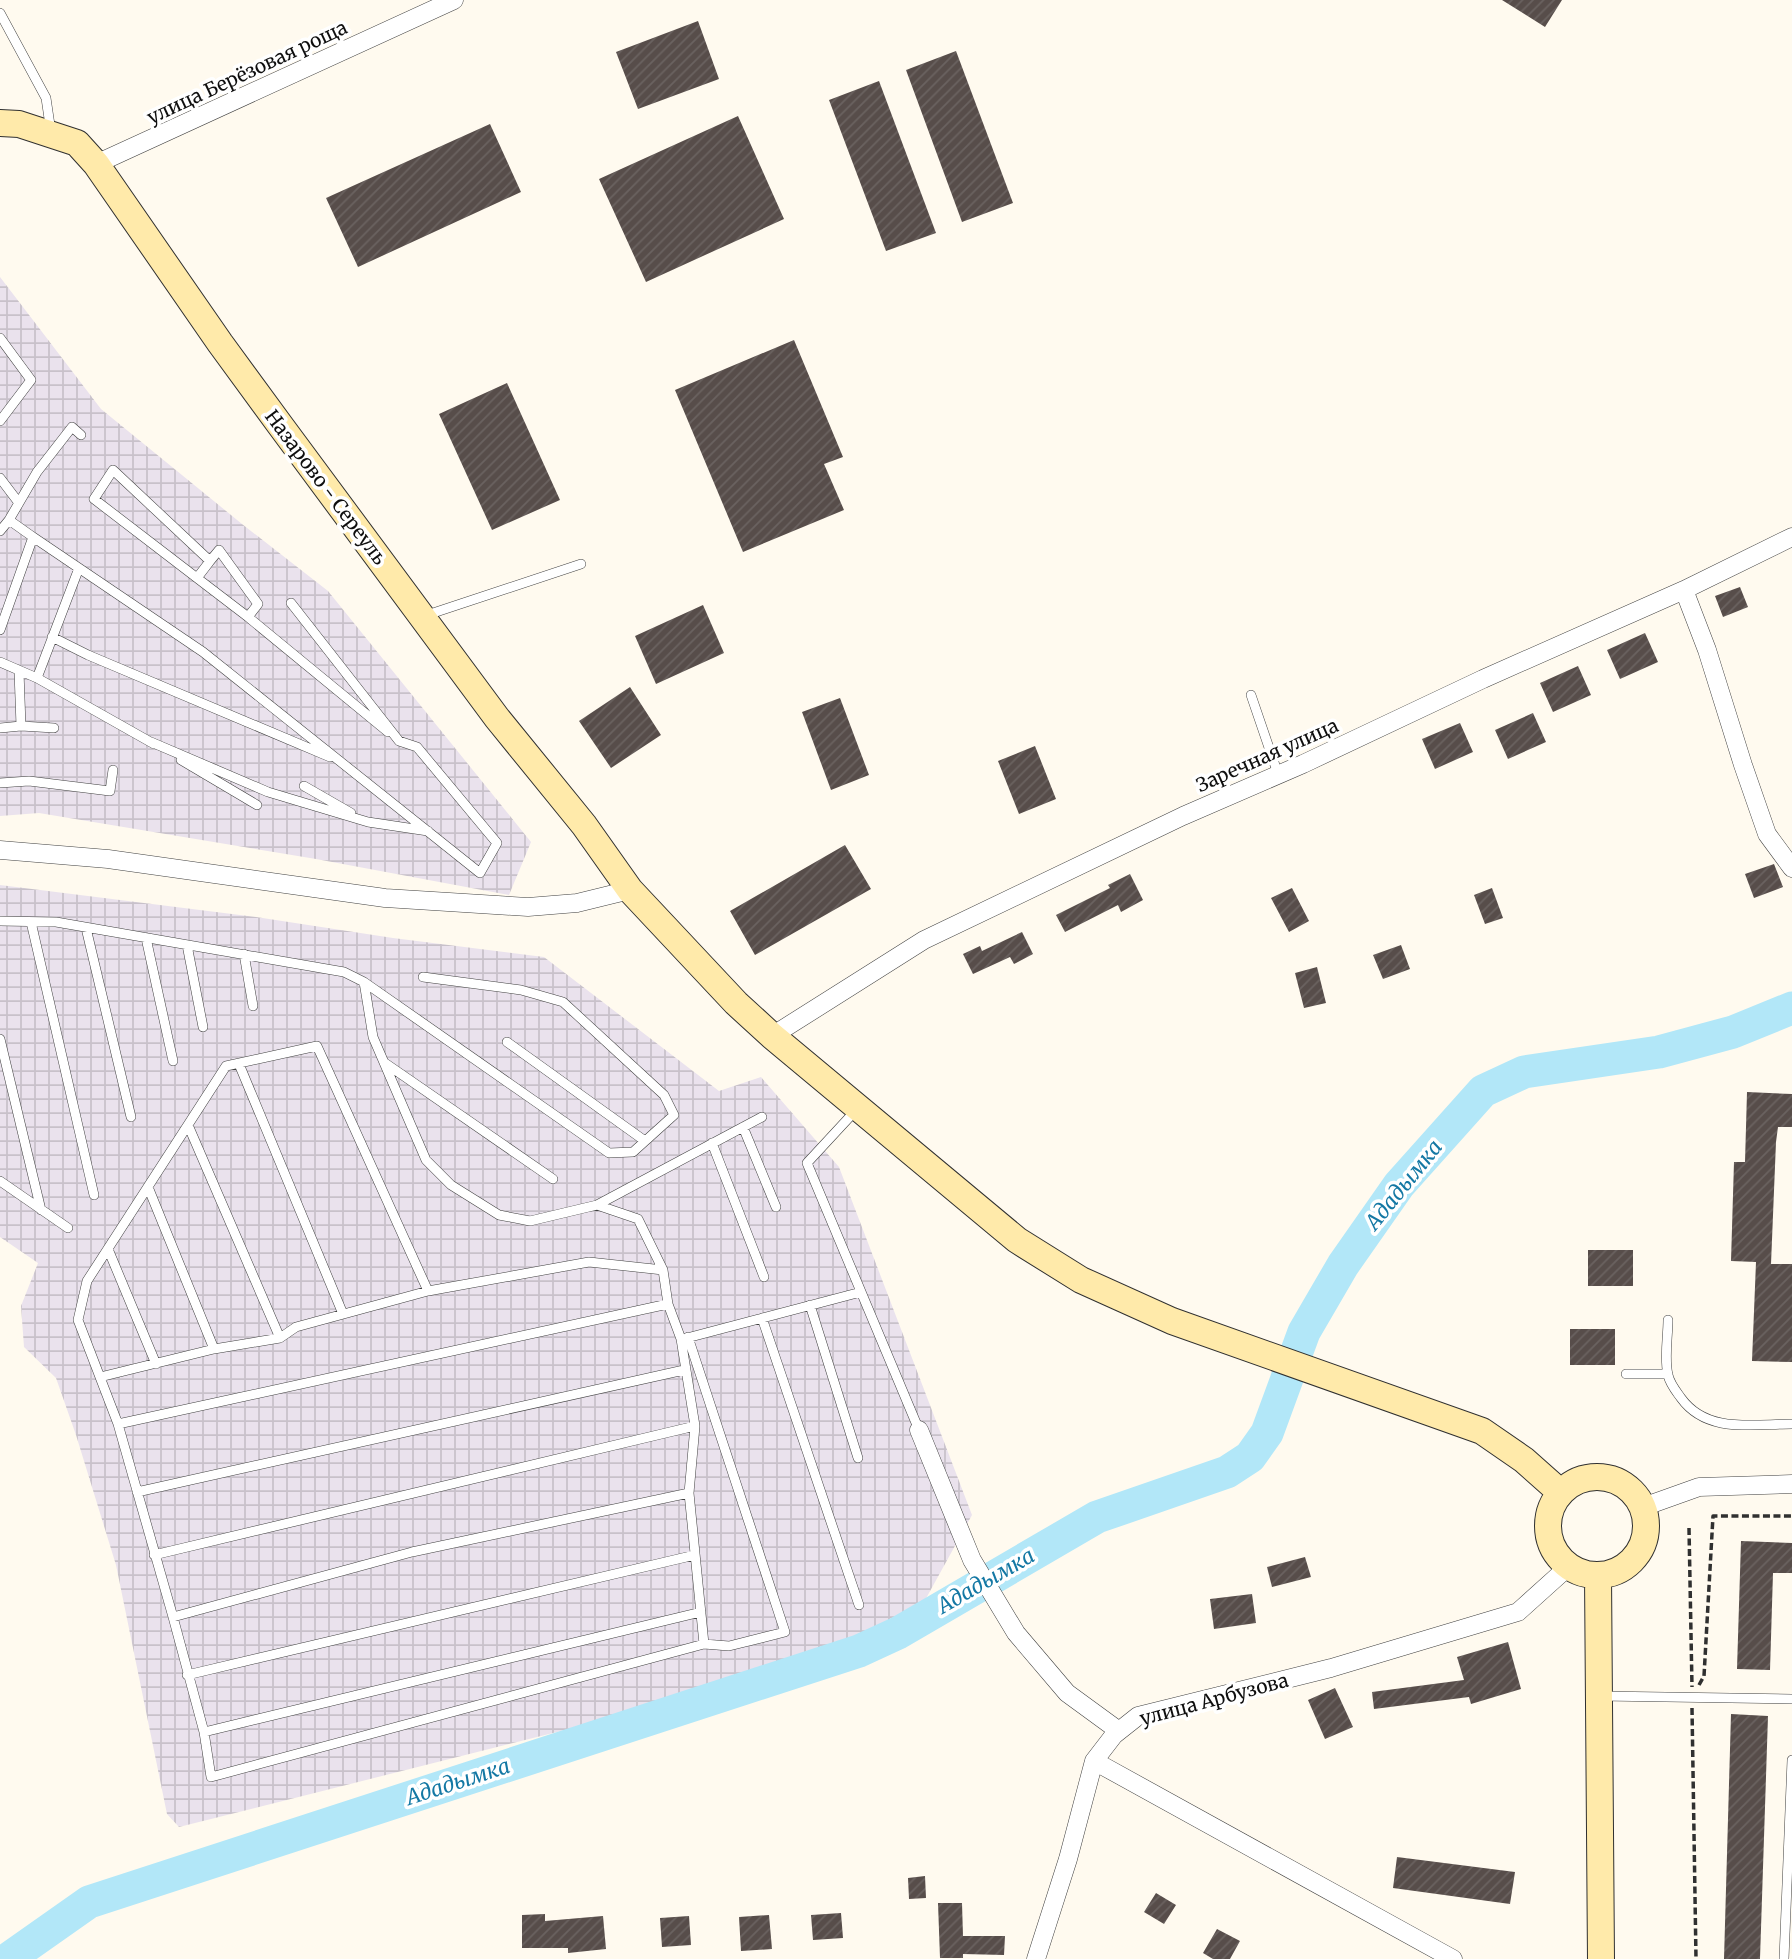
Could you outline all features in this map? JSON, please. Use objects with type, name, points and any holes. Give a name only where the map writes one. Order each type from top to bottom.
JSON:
[{"type":"street","name":"улица Берёзовая роща","points":[[96,164],[454,0]]},
{"type":"street","name":"Назарово - Сереуль","points":[[0,123],[19,124],[77,143],[96,164],[220,343],[497,718],[583,825],[630,890],[736,1003],[772,1036],[1017,1240],[1081,1280],[1172,1321],[1482,1431],[1524,1460],[1560,1492]]},
{"type":"street","name":"Заречная улица","points":[[772,1036],[924,940],[1170,822],[1684,590],[1792,537]]},
{"type":"street","points":[[1684,590],[1707,650],[1767,834],[1792,868]]},
{"type":"street","points":[[0,850],[108,859],[385,898],[528,907],[577,904],[630,890]]},
{"type":"street","points":[[919,1430],[972,1560],[1016,1633],[1068,1693],[1119,1731]]},
{"type":"street","points":[[1604,1477],[1617,1481],[1628,1488],[1643,1507],[1647,1529],[1638,1554],[1628,1565],[1598,1576],[1568,1567],[1558,1557],[1548,1533],[1550,1510],[1560,1492],[1578,1480],[1604,1477]]},
{"type":"street","points":[[1643,1507],[1699,1487],[1792,1484]]},
{"type":"street","name":"улица Арбузова","points":[[1094,1761],[1119,1731],[1138,1716],[1331,1668],[1518,1612],[1568,1567]]},
{"type":"street","points":[[1598,1576],[1601,1959]]},
{"type":"street","points":[[1036,1959],[1068,1859],[1094,1761],[1453,1959]]},
{"type":"lane","points":[[0,13],[46,98],[51,134]]},
{"type":"lane","points":[[0,338],[31,380],[0,421]]},
{"type":"lane","points":[[0,531],[37,472],[72,427],[81,435]]},
{"type":"lane","points":[[9,520],[202,652],[480,873],[497,844],[417,747],[399,741],[248,617],[94,499],[113,470],[210,561]]},
{"type":"lane","points":[[0,478],[19,503]]},
{"type":"lane","points":[[0,631],[33,537]]},
{"type":"lane","points":[[197,578],[219,550],[258,604],[248,617]]},
{"type":"lane","points":[[422,617],[581,564]]},
{"type":"lane","points":[[37,678],[79,568]]},
{"type":"lane","points":[[291,603],[399,741]]},
{"type":"lane","points":[[52,637],[88,655],[342,762]]},
{"type":"lane","points":[[0,662],[37,678],[257,805]]},
{"type":"lane","points":[[19,671],[21,726]]},
{"type":"lane","points":[[1251,695],[1279,774]]},
{"type":"lane","points":[[0,728],[54,728]]},
{"type":"lane","points":[[151,742],[268,792],[368,822],[428,831]]},
{"type":"lane","points":[[0,783],[29,781],[110,791],[113,770]]},
{"type":"lane","points":[[304,786],[368,822]]},
{"type":"lane","points":[[0,921],[56,922],[344,971],[609,1153],[633,1152],[674,1115],[664,1096],[563,1002],[521,990],[423,977]]},
{"type":"lane","points":[[31,922],[94,1195]]},
{"type":"lane","points":[[86,928],[131,1117]]},
{"type":"lane","points":[[146,937],[173,1060]]},
{"type":"lane","points":[[187,945],[202,1027]]},
{"type":"lane","points":[[244,954],[253,1006]]},
{"type":"lane","points":[[363,982],[373,1037],[426,1160],[451,1185],[499,1215],[530,1221],[597,1205],[762,1117]]},
{"type":"lane","points":[[0,1039],[41,1210]]},
{"type":"lane","points":[[507,1042],[645,1141]]},
{"type":"lane","points":[[428,1291],[317,1046],[226,1066],[87,1281],[78,1320],[118,1424],[204,1732],[211,1777],[704,1644],[729,1646],[785,1632],[685,1338],[668,1304],[663,1270],[638,1219],[597,1205]]},
{"type":"lane","points":[[384,1062],[553,1179]]},
{"type":"lane","points":[[239,1063],[343,1314]]},
{"type":"lane","points":[[858,1108],[807,1163],[919,1430]]},
{"type":"lane","points":[[188,1125],[280,1338]]},
{"type":"lane","points":[[743,1127],[776,1207]]},
{"type":"lane","points":[[712,1143],[764,1277]]},
{"type":"lane","points":[[0,1181],[68,1228]]},
{"type":"lane","points":[[148,1187],[214,1349]]},
{"type":"lane","points":[[108,1249],[156,1364]]},
{"type":"lane","points":[[100,1377],[214,1349],[280,1338],[296,1327],[428,1291],[589,1262],[663,1270]]},
{"type":"lane","points":[[685,1338],[861,1292]]},
{"type":"lane","points":[[118,1424],[668,1304]]},
{"type":"lane","points":[[810,1305],[858,1458]]},
{"type":"lane","points":[[762,1318],[859,1605]]},
{"type":"lane","points":[[1668,1320],[1668,1374],[1673,1387],[1686,1405],[1719,1425],[1792,1424]]},
{"type":"lane","points":[[685,1338],[684,1370],[695,1426],[689,1493],[704,1644]]},
{"type":"lane","points":[[137,1492],[684,1370]]},
{"type":"lane","points":[[1626,1374],[1668,1374]]},
{"type":"lane","points":[[154,1555],[695,1426]]},
{"type":"lane","points":[[173,1617],[412,1552],[689,1493]]},
{"type":"lane","points":[[187,1675],[695,1555]]},
{"type":"lane","points":[[204,1732],[701,1612]]},
{"type":"lane","points":[[1599,1696],[1792,1699]]},
{"type":"lane","points":[[1784,1959],[1792,1760]]},
{"type":"path","points":[[1692,1696],[1704,1676],[1713,1516],[1792,1516]]},
{"type":"path","points":[[1689,1528],[1696,1959]]},
{"type":"shaded area","points":[[0,277],[101,409],[328,591],[531,842],[509,895],[316,859],[39,813],[0,816]]},
{"type":"shaded area","points":[[0,885],[544,957],[719,1091],[761,1077],[839,1167],[972,1515],[913,1622],[793,1671],[179,1827],[167,1814],[116,1565],[76,1435],[56,1378],[24,1347],[21,1306],[38,1263],[0,1237]]},
{"type":"building","points":[[1502,0],[1562,0],[1545,27]]},
{"type":"building","points":[[698,21],[719,79],[638,109],[616,52]]},
{"type":"building","points":[[956,51],[1013,203],[962,222],[906,70]]},
{"type":"building","points":[[879,81],[936,233],[886,251],[829,100]]},
{"type":"building","points":[[738,116],[784,219],[646,282],[599,179]]},
{"type":"building","points":[[490,124],[521,192],[358,267],[326,198]]},
{"type":"building","points":[[794,340],[843,457],[824,464],[844,510],[743,552],[675,390]]},
{"type":"building","points":[[507,383],[560,500],[492,530],[439,414]]},
{"type":"building","points":[[1740,587],[1748,607],[1723,617],[1715,596]]},
{"type":"building","points":[[703,605],[724,653],[656,684],[635,636]]},
{"type":"building","points":[[1645,633],[1658,662],[1620,679],[1607,650]]},
{"type":"building","points":[[1578,666],[1591,695],[1553,712],[1540,683]]},
{"type":"building","points":[[630,687],[661,735],[611,768],[579,721]]},
{"type":"building","points":[[840,698],[869,775],[831,790],[802,712]]},
{"type":"building","points":[[1533,713],[1546,742],[1508,759],[1495,730]]},
{"type":"building","points":[[1460,723],[1473,752],[1435,769],[1422,739]]},
{"type":"building","points":[[1035,746],[1056,799],[1019,814],[998,761]]},
{"type":"building","points":[[845,845],[871,889],[755,955],[730,911]]},
{"type":"building","points":[[1774,864],[1783,887],[1754,898],[1745,874]]},
{"type":"building","points":[[1130,874],[1143,900],[1121,912],[1118,905],[1065,932],[1056,915],[1110,888],[1108,885]]},
{"type":"building","points":[[1292,888],[1309,921],[1289,932],[1271,898]]},
{"type":"building","points":[[1492,888],[1503,918],[1485,924],[1474,895]]},
{"type":"building","points":[[1022,932],[1033,954],[1014,964],[1010,957],[973,974],[963,954],[980,946],[982,951]]},
{"type":"building","points":[[1401,945],[1410,969],[1383,979],[1373,955]]},
{"type":"building","points":[[1317,967],[1326,1003],[1304,1008],[1295,973]]},
{"type":"building","points":[[1747,1092],[1792,1094],[1792,1127],[1778,1127],[1776,1142],[1771,1264],[1792,1264],[1792,1362],[1752,1361],[1756,1262],[1731,1261],[1734,1162],[1745,1162]]},
{"type":"building","points":[[1588,1250],[1633,1250],[1633,1286],[1588,1286]]},
{"type":"building","points":[[1570,1329],[1615,1329],[1615,1365],[1570,1365]]},
{"type":"building","points":[[1741,1541],[1792,1543],[1792,1573],[1773,1573],[1770,1670],[1737,1669]]},
{"type":"building","points":[[1305,1557],[1311,1577],[1272,1587],[1267,1567]]},
{"type":"building","points":[[1252,1594],[1256,1623],[1214,1629],[1210,1599]]},
{"type":"building","points":[[1508,1642],[1521,1689],[1471,1704],[1469,1697],[1374,1709],[1372,1692],[1464,1680],[1457,1657]]},
{"type":"building","points":[[1335,1688],[1353,1727],[1325,1739],[1308,1700]]},
{"type":"building","points":[[1731,1714],[1768,1716],[1760,1959],[1724,1959]]},
{"type":"building","points":[[1397,1857],[1515,1872],[1510,1904],[1393,1888]]},
{"type":"building","points":[[925,1876],[926,1898],[909,1899],[908,1878]]},
{"type":"building","points":[[1156,1893],[1176,1905],[1164,1924],[1144,1912]]},
{"type":"building","points":[[938,1903],[962,1903],[963,1936],[1005,1936],[1004,1955],[963,1954],[963,1958],[940,1958]]},
{"type":"building","points":[[841,1913],[843,1938],[813,1940],[811,1915]]},
{"type":"building","points":[[545,1914],[545,1921],[603,1916],[606,1949],[568,1953],[568,1948],[522,1948],[522,1915]]},
{"type":"building","points":[[769,1915],[772,1949],[741,1951],[739,1917]]},
{"type":"building","points":[[689,1916],[691,1945],[662,1947],[660,1918]]},
{"type":"building","points":[[1217,1929],[1240,1941],[1230,1959],[1213,1959],[1203,1953]]},
{"type":"waterway","name":"Ададымка","points":[[8,1959],[89,1902],[859,1651],[898,1633],[1097,1517],[1227,1472],[1250,1457],[1267,1433],[1304,1332],[1343,1265],[1399,1185],[1483,1091],[1524,1072],[1659,1052],[1733,1032],[1792,1008]]}]
